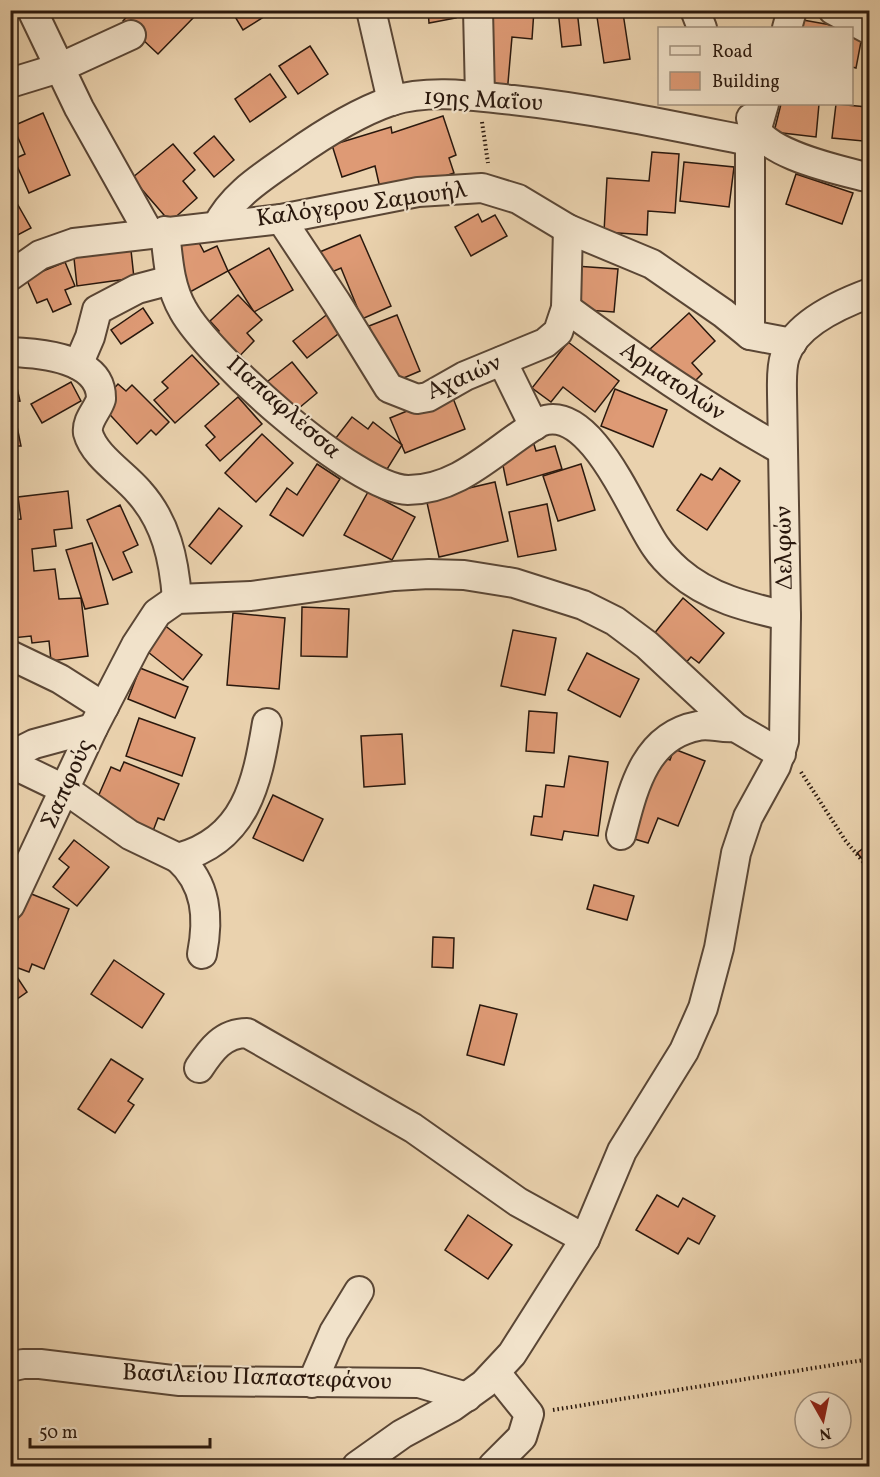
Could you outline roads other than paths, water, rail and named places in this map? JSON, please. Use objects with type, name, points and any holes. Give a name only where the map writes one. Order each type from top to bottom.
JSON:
[{"type":"street","name":"Παπαφλέσσα","points":[[32,10],[59,68],[157,232],[171,280],[190,321],[255,391],[322,446],[385,484],[401,489],[415,489],[449,481],[482,463],[534,426],[549,419],[560,420],[585,438],[611,469],[656,549],[689,579],[729,602],[786,616]]},
{"type":"street","points":[[371,10],[392,101]]},
{"type":"street","points":[[478,10],[480,96]]},
{"type":"street","points":[[695,10],[702,27]]},
{"type":"street","points":[[787,27],[792,10]]},
{"type":"street","points":[[833,10],[870,30]]},
{"type":"street","points":[[10,83],[59,68],[131,35]]},
{"type":"street","name":"19ης Μαΐου","points":[[217,225],[231,202],[280,164],[331,130],[392,101],[426,94],[480,96],[604,112],[755,137]]},
{"type":"street","points":[[745,105],[755,137],[791,155],[870,178]]},
{"type":"street","points":[[750,335],[750,152],[764,105]]},
{"type":"street","name":"Καλόγερου Σαμουήλ","points":[[10,276],[40,255],[63,245],[281,219],[418,192],[470,188],[492,190],[518,199],[568,229],[652,264],[723,312],[750,335],[792,343]]},
{"type":"street","name":"Αχαιών","points":[[281,219],[389,388],[417,399],[428,397],[465,376],[554,337],[561,326],[566,308],[568,229]]},
{"type":"street","points":[[78,365],[90,337],[97,310],[137,289],[171,280]]},
{"type":"street","points":[[792,343],[816,321],[870,293]]},
{"type":"street","name":"Αρματολών","points":[[566,308],[656,374],[735,424],[782,450]]},
{"type":"street","name":"Δελφών","points":[[781,754],[786,716],[782,372],[784,358],[792,343]]},
{"type":"street","points":[[10,352],[57,358],[78,365],[96,380],[102,395],[88,424],[92,442],[140,492],[157,515],[169,549],[177,598],[251,596],[394,576],[429,574],[464,574],[514,583],[583,605],[615,621],[647,645],[735,727],[781,754],[748,817],[736,853],[717,957],[697,1024],[622,1151],[585,1239],[531,1326],[496,1373],[467,1397],[402,1434],[357,1467]]},
{"type":"street","points":[[502,361],[534,426]]},
{"type":"street","name":"Σαπφούς","points":[[10,905],[66,790],[98,717],[149,624],[161,609],[177,598]]},
{"type":"street","points":[[10,655],[60,679],[98,717]]},
{"type":"street","name":"Σαπφούς","points":[[10,756],[98,717]]},
{"type":"street","points":[[178,858],[189,855],[213,840],[232,825],[244,810],[258,774],[267,723]]},
{"type":"street","points":[[621,835],[637,777],[655,750],[695,726],[735,727]]},
{"type":"street","points":[[10,763],[66,790],[130,835],[178,858],[196,879],[205,903],[206,928],[202,954]]},
{"type":"street","points":[[199,1068],[211,1050],[221,1041],[230,1036],[247,1033],[413,1128],[518,1202],[585,1239]]},
{"type":"street","points":[[312,1383],[334,1332],[359,1291]]},
{"type":"street","name":"Βασιλείου Παπαστεφάνου","points":[[10,1367],[40,1364],[180,1381],[419,1383],[467,1397]]},
{"type":"street","points":[[493,1467],[522,1437],[529,1414],[496,1373]]}]
